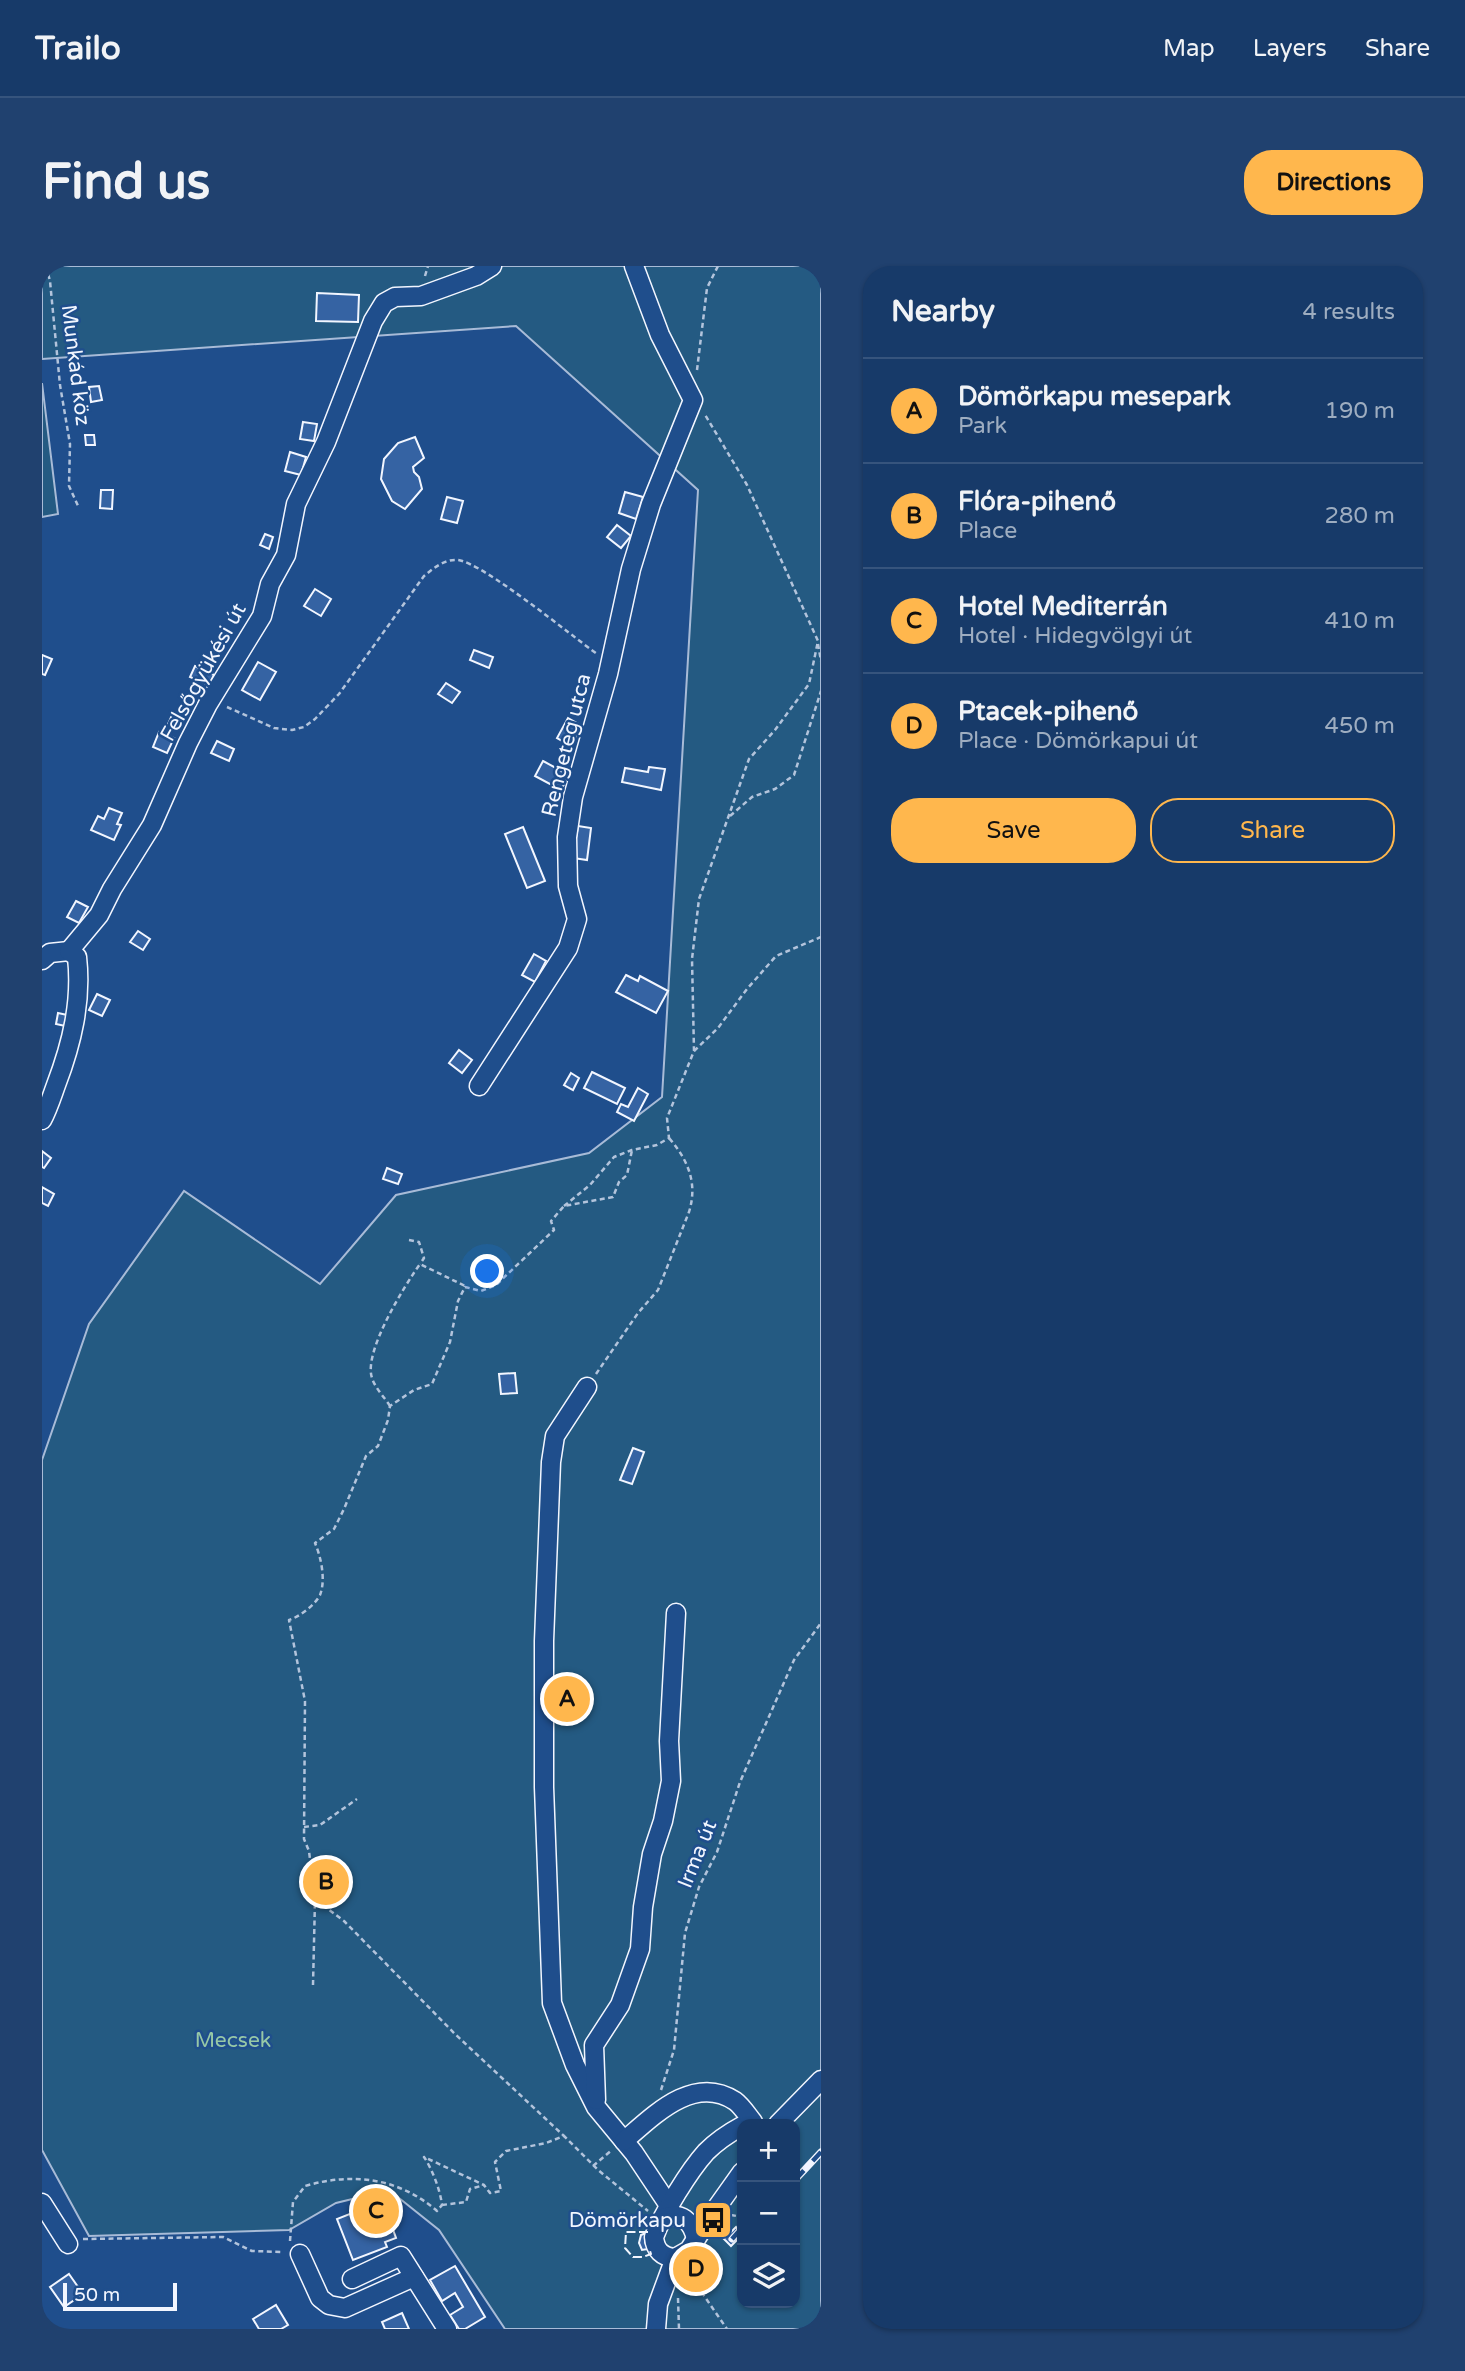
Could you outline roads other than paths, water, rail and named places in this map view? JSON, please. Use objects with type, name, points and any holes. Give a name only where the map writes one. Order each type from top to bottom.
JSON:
[{"type":"street","name":"Felsőgyükési út","points":[[69,951],[99,915],[111,889],[152,825],[188,743],[211,699],[262,616],[270,584],[286,555],[296,505],[326,442],[373,321],[384,303],[395,297],[421,296],[476,276],[492,266]]},
{"type":"street","name":"Rengeteg utca","points":[[479,1086],[568,948],[577,919],[568,886],[567,837],[573,797],[610,664],[631,569],[651,505],[693,400],[660,335],[634,266]]},
{"type":"street","points":[[42,960],[50,953],[69,951],[76,957],[80,982],[66,1059],[42,1120]]},
{"type":"street","points":[[587,1387],[555,1436],[551,1462],[544,1641],[544,1787],[552,2003],[575,2065],[596,2107],[624,2141],[662,2212],[685,2218],[694,2230],[696,2239]]},
{"type":"street","points":[[596,2107],[594,2045],[620,2005],[640,1949],[643,1907],[652,1854],[663,1821],[671,1781],[669,1741],[676,1613]]},
{"type":"street","points":[[783,2119],[821,2080]]},
{"type":"street","points":[[624,2141],[654,2115],[691,2093],[712,2091],[736,2102],[748,2119]]},
{"type":"street","points":[[675,2259],[660,2253],[654,2244],[662,2212],[706,2153],[726,2136],[737,2131]]},
{"type":"street","points":[[656,2329],[658,2304],[675,2259],[689,2250],[737,2179]]},
{"type":"street","points":[[42,2203],[68,2244]]},
{"type":"street","points":[[300,2254],[320,2298],[329,2305],[345,2308],[414,2277]]},
{"type":"street","points":[[352,2279],[401,2256],[447,2329]]},
{"type":"railway","points":[[800,2175],[821,2152]]},
{"type":"railway","points":[[732,2239],[737,2234]]},
{"type":"place","name":"Dömörkapu mesepark","points":[[567,1699]]},
{"type":"place","name":"Flóra-pihenő","points":[[326,1882]]},
{"type":"place","name":"Hotel Mediterrán","points":[[376,2211]]},
{"type":"place","name":"Dömörkapu","points":[[713,2220]]},
{"type":"place","name":"Ptacek-pihenő","points":[[696,2269]]},
{"type":"park label","name":"Mecsek","points":[[233,2040]]}]
